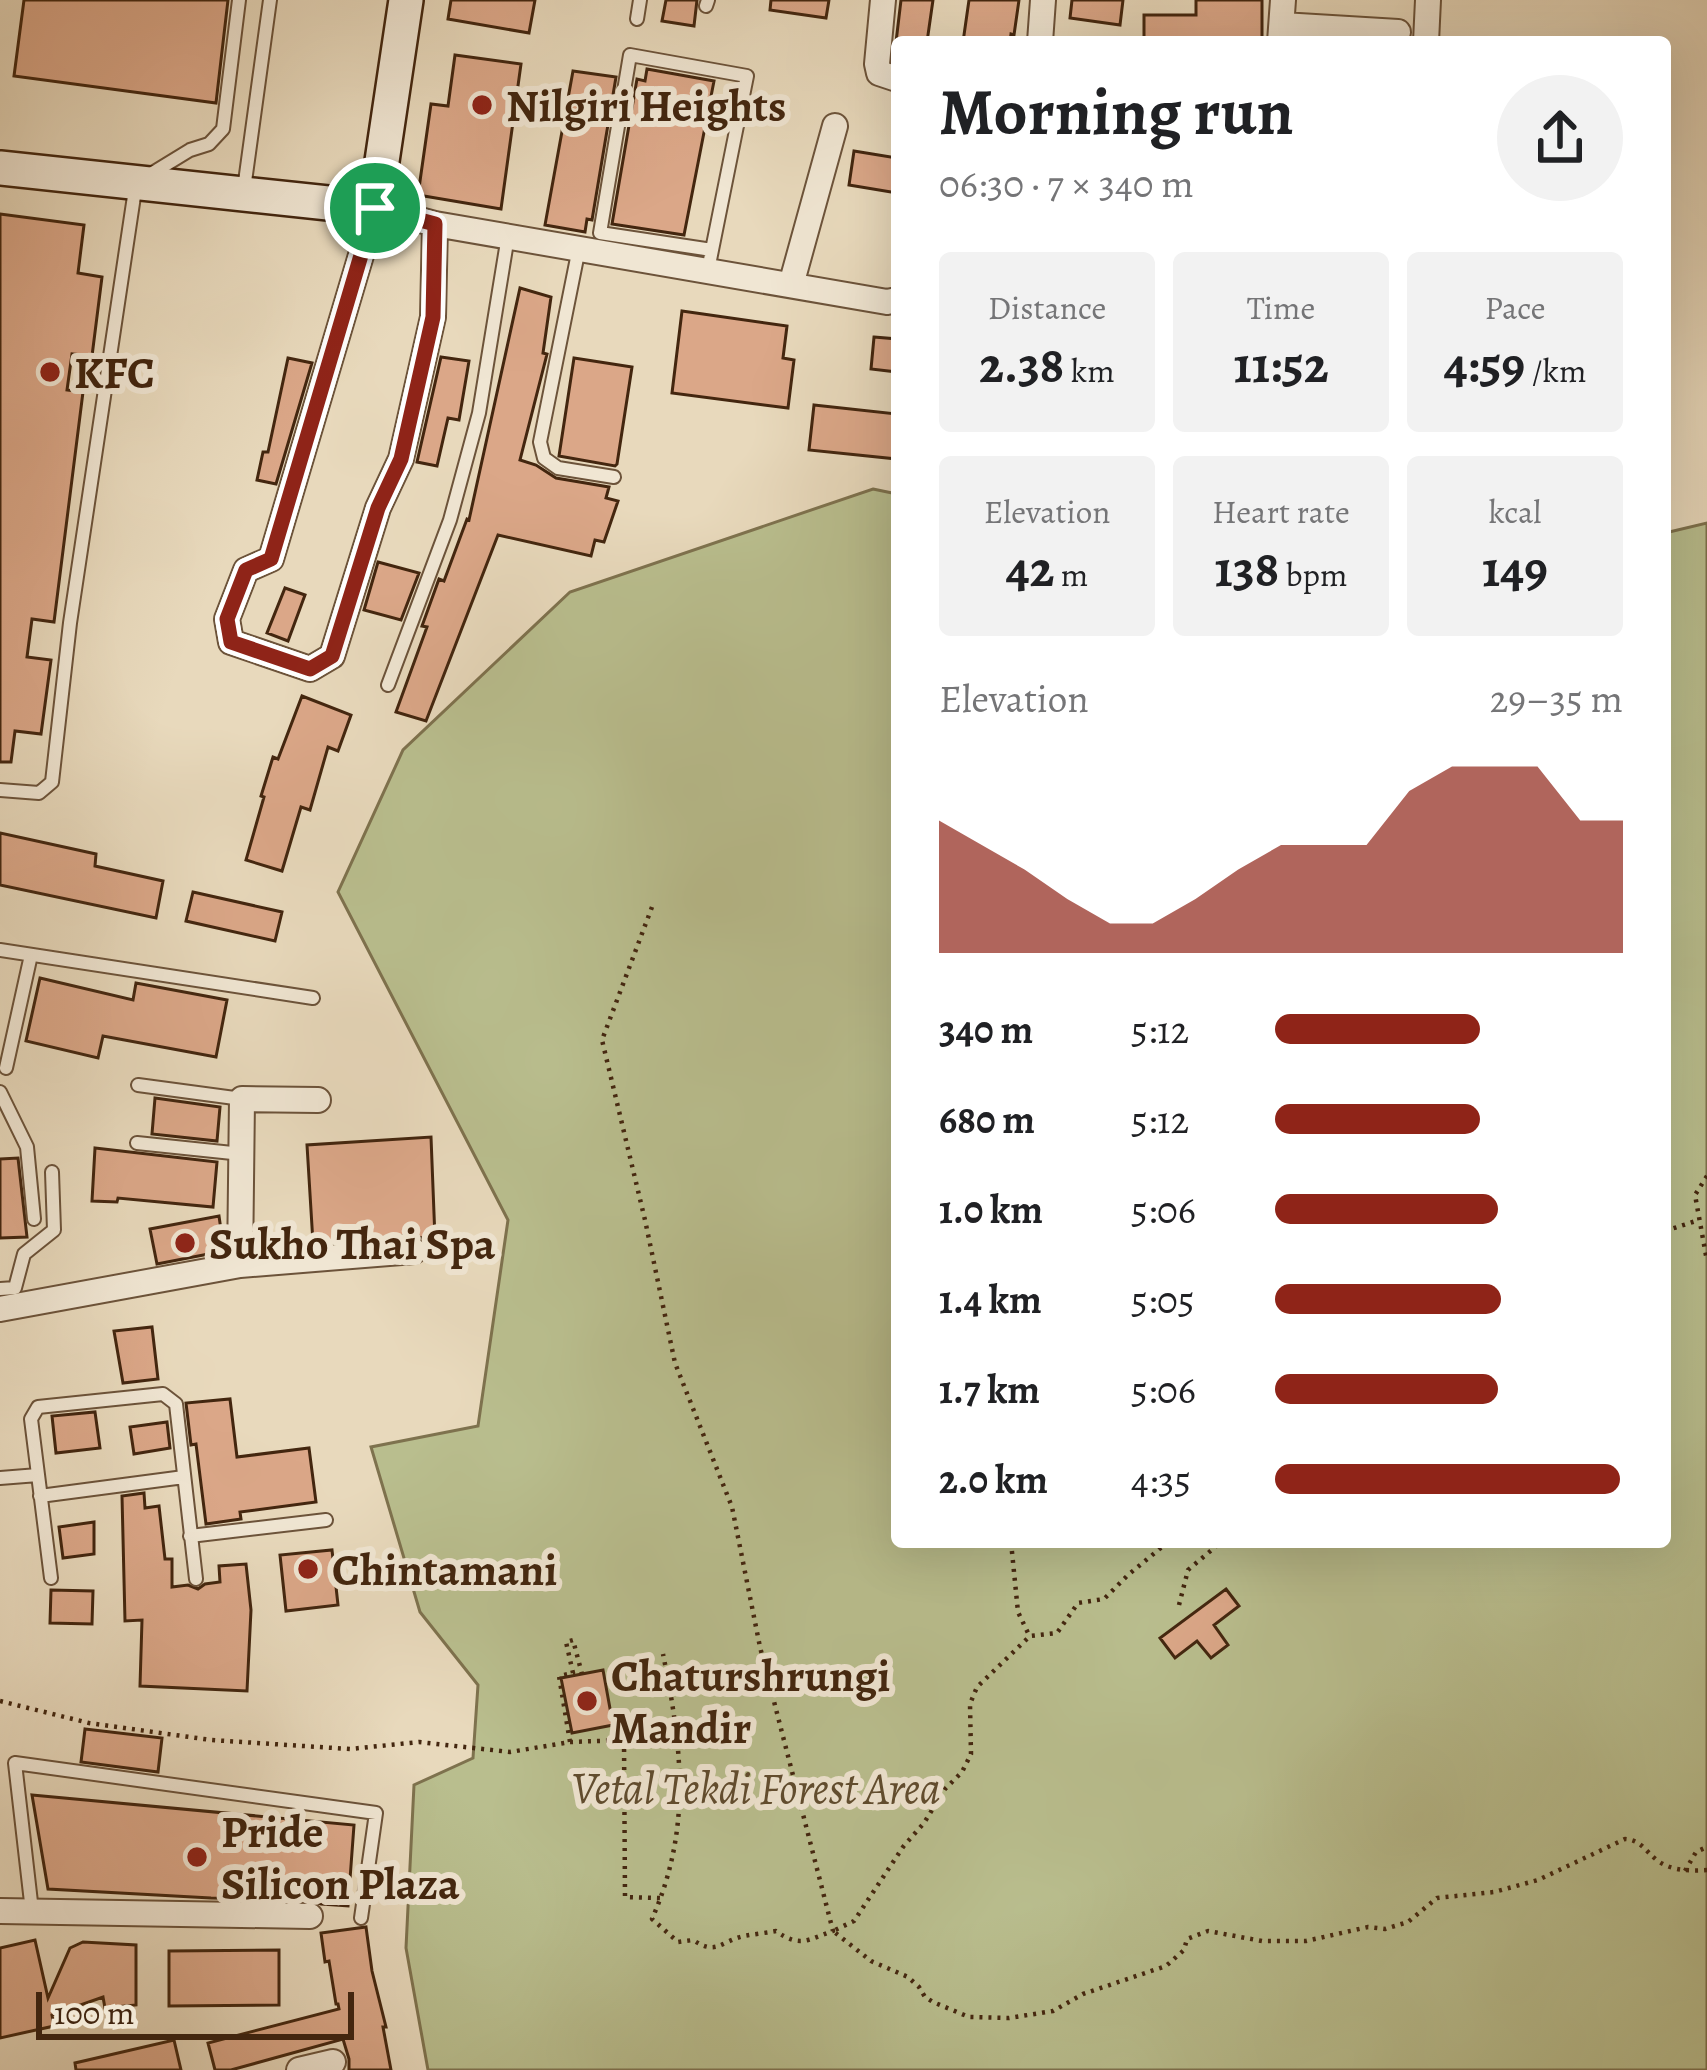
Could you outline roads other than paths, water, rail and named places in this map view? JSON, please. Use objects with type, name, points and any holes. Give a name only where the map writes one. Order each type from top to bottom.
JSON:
[{"type":"street","points":[[406,0],[375,208],[271,559],[246,570],[227,619],[231,642],[310,669],[332,656],[378,508],[401,459],[433,317],[435,224]]},
{"type":"street","points":[[883,0],[877,64],[879,73],[891,77]]},
{"type":"street","points":[[1040,36],[1043,0]]},
{"type":"street","points":[[1426,36],[1428,0]]},
{"type":"street","points":[[1282,22],[1398,32]]},
{"type":"street","points":[[791,285],[836,126]]},
{"type":"street","points":[[0,168],[375,208],[435,224],[579,247],[710,260],[791,285],[891,301]]},
{"type":"street","points":[[240,1265],[242,1099],[318,1100]]},
{"type":"street","points":[[0,1309],[240,1265],[414,1251]]},
{"type":"street","points":[[0,1911],[310,1916]]},
{"type":"street","points":[[299,2070],[333,2062]]},
{"type":"lane","points":[[0,790],[39,793],[52,782],[70,622],[136,182],[209,144],[223,129],[239,0]]},
{"type":"lane","points":[[243,194],[270,0]]},
{"type":"lane","points":[[637,19],[640,0]]},
{"type":"lane","points":[[630,56],[747,76],[710,260],[600,233],[630,56]]},
{"type":"lane","points":[[388,686],[450,520],[479,413],[508,235]]},
{"type":"lane","points":[[579,247],[540,442],[544,458],[558,468],[614,477]]},
{"type":"lane","points":[[0,950],[313,998]]},
{"type":"lane","points":[[6,1068],[31,955]]},
{"type":"lane","points":[[138,1085],[242,1099]]},
{"type":"lane","points":[[0,1091],[28,1147],[34,1220]]},
{"type":"lane","points":[[137,1143],[242,1154]]},
{"type":"lane","points":[[0,1288],[15,1288],[24,1254],[54,1230],[52,1172]]},
{"type":"lane","points":[[51,1578],[31,1419],[38,1407],[163,1394],[176,1404],[196,1579]]},
{"type":"lane","points":[[0,1478],[38,1475]]},
{"type":"lane","points":[[40,1496],[184,1477]]},
{"type":"lane","points":[[190,1537],[326,1520]]},
{"type":"lane","points":[[32,1911],[15,1763],[376,1813],[361,1918]]},
{"type":"place","name":"Nilgiri Heights","points":[[482,105]]},
{"type":"place","name":"KFC","points":[[50,372]]},
{"type":"place","name":"Sukho Thai Spa","points":[[185,1243]]},
{"type":"place","name":"Chintamani","points":[[308,1569]]},
{"type":"place","name":"Chaturshrungi Mandir","points":[[587,1701]]},
{"type":"place","name":"Pride Silicon Plaza","points":[[197,1857]]},
{"type":"park label","name":"Vetal Tekdi Forest Area","points":[[756,1787]]}]
